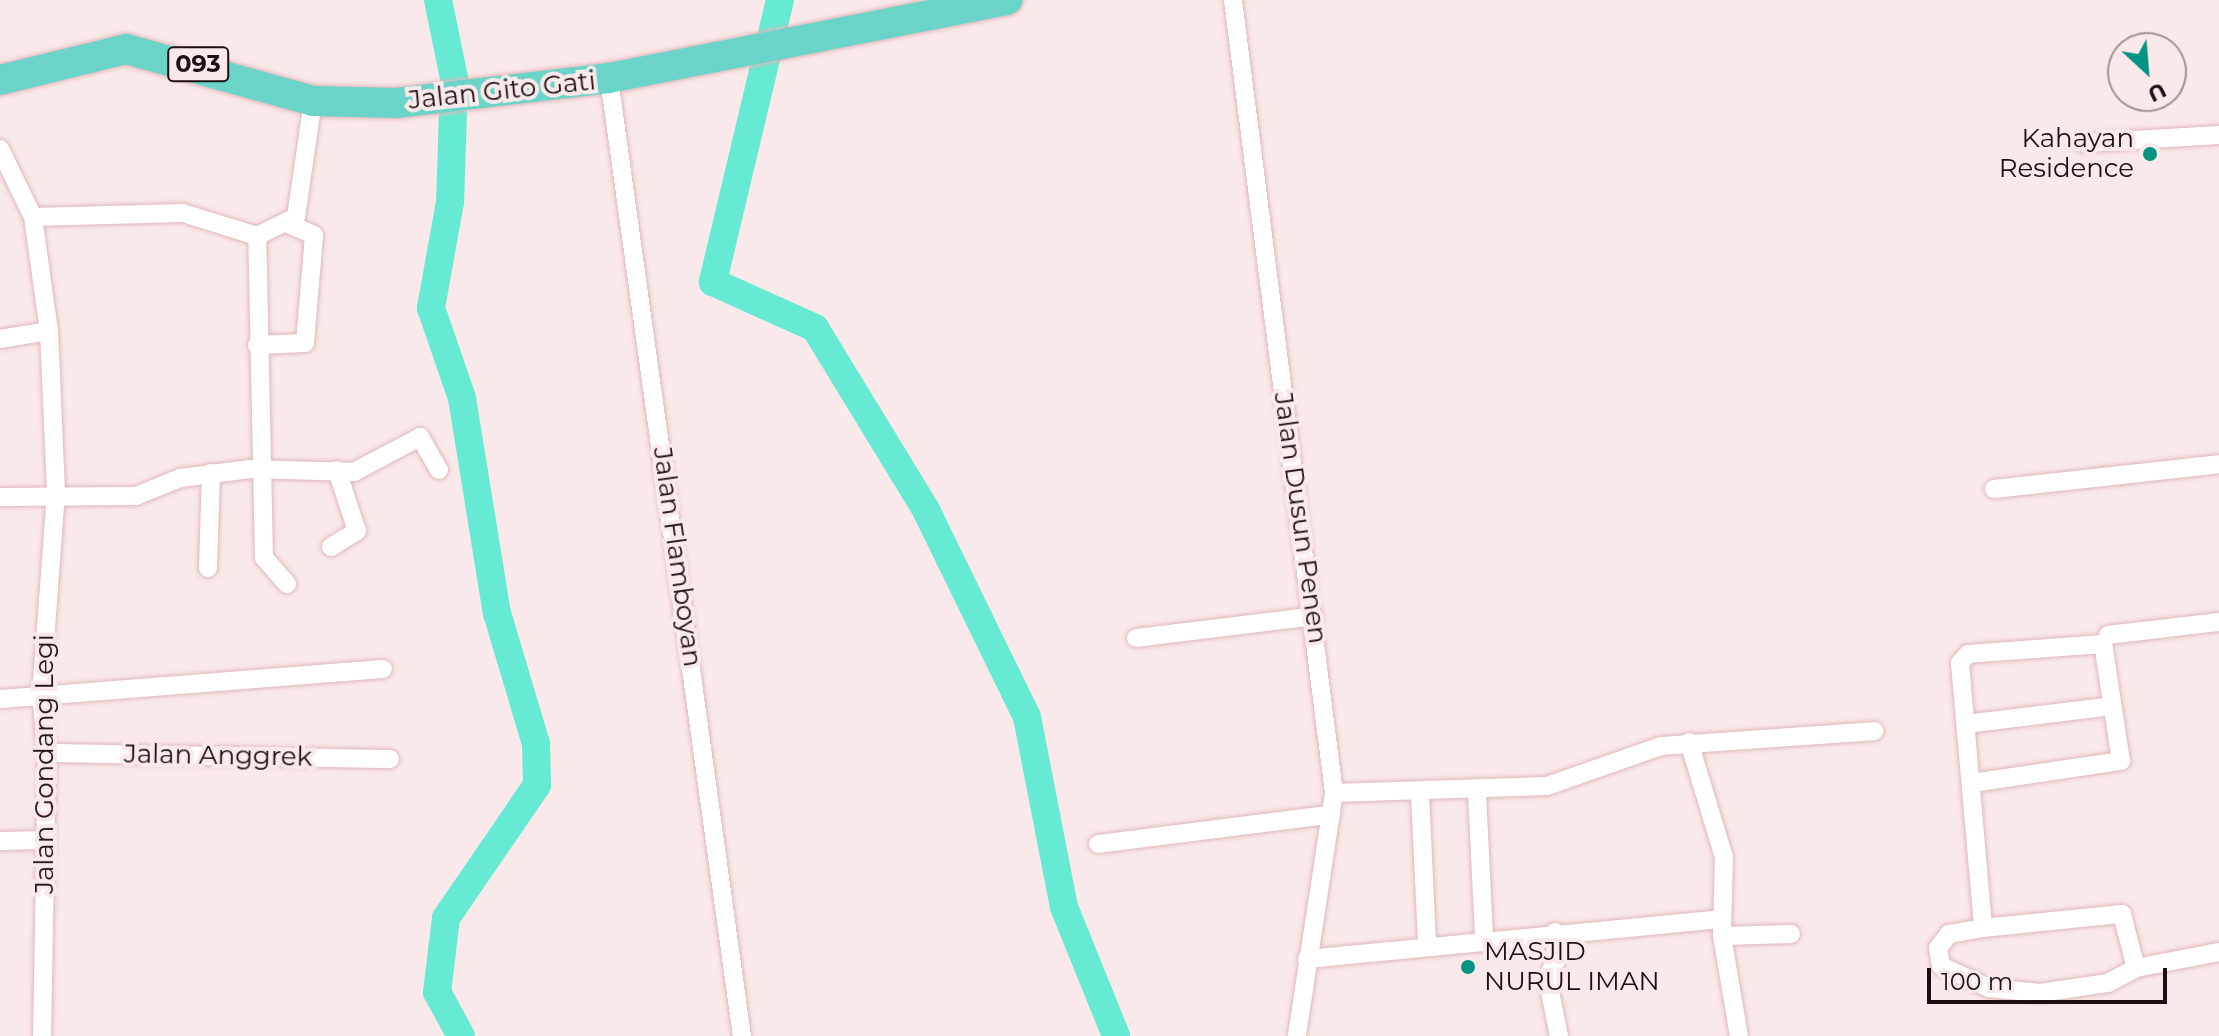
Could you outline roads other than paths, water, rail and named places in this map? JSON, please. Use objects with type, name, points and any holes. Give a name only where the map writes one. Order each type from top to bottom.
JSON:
[{"type":"main road","name":"Jalan Gito Gati","points":[[0,80],[126,49],[313,101],[396,103],[609,78],[1007,0]]},
{"type":"street","name":"Jalan Dusun Penen","points":[[1233,0],[1314,616],[1334,793],[1328,815],[1297,1036]]},
{"type":"street","name":"Jalan Flamboyan","points":[[609,78],[742,1036]]},
{"type":"street","points":[[290,225],[313,101]]},
{"type":"street","points":[[2083,143],[2219,135]]},
{"type":"street","name":"Jalan Gondang Legi","points":[[0,149],[33,217],[49,331],[56,492],[41,696],[47,753],[42,1036]]},
{"type":"street","points":[[33,217],[183,213],[257,236]]},
{"type":"street","points":[[257,345],[305,343],[314,235],[290,225],[263,227],[257,236],[257,345],[259,469],[264,558],[287,584]]},
{"type":"street","points":[[0,339],[49,331]]},
{"type":"street","points":[[0,497],[56,492],[136,496],[211,473],[259,469],[357,471],[420,437],[439,470]]},
{"type":"street","points":[[1994,489],[2219,464]]},
{"type":"street","points":[[331,547],[357,531],[337,470]]},
{"type":"street","points":[[208,568],[211,473]]},
{"type":"street","points":[[1136,638],[1314,616]]},
{"type":"street","points":[[2108,635],[2219,622]]},
{"type":"street","points":[[1972,783],[2113,767],[2122,755],[2103,644],[1968,654],[1959,669],[1972,783],[1983,928]]},
{"type":"street","points":[[0,699],[383,669]]},
{"type":"street","points":[[1966,724],[2112,706]]},
{"type":"street","points":[[1334,793],[1477,793],[1569,781],[1631,754],[1689,742],[1874,731]]},
{"type":"street","points":[[1689,742],[1724,857],[1722,927],[1743,1034]]},
{"type":"street","name":"Jalan Anggrek","points":[[47,753],[390,759]]},
{"type":"street","points":[[1477,793],[1484,938]]},
{"type":"street","points":[[1420,794],[1427,944]]},
{"type":"street","points":[[1098,844],[1328,815]]},
{"type":"street","points":[[0,841],[46,840]]},
{"type":"street","points":[[2136,968],[2122,914],[1949,934],[1938,948],[1941,966],[1989,988],[2040,993],[2108,983],[2136,968],[2219,952]]},
{"type":"street","points":[[1307,959],[1555,932],[1722,927],[1791,934]]},
{"type":"street","points":[[1555,932],[1556,961],[1547,977],[1559,1036]]},
{"type":"waterway","points":[[438,0],[454,78],[450,202],[431,308],[462,398],[497,613],[536,744],[537,785],[446,918],[437,992],[461,1036]]},
{"type":"waterway","points":[[780,0],[713,282],[815,328],[926,510],[1027,717],[1064,907],[1116,1036]]},
{"type":"place","name":"Kahayan Residence","points":[[2150,154]]},
{"type":"place","name":"MASJID NURUL IMAN","points":[[1468,967]]}]
